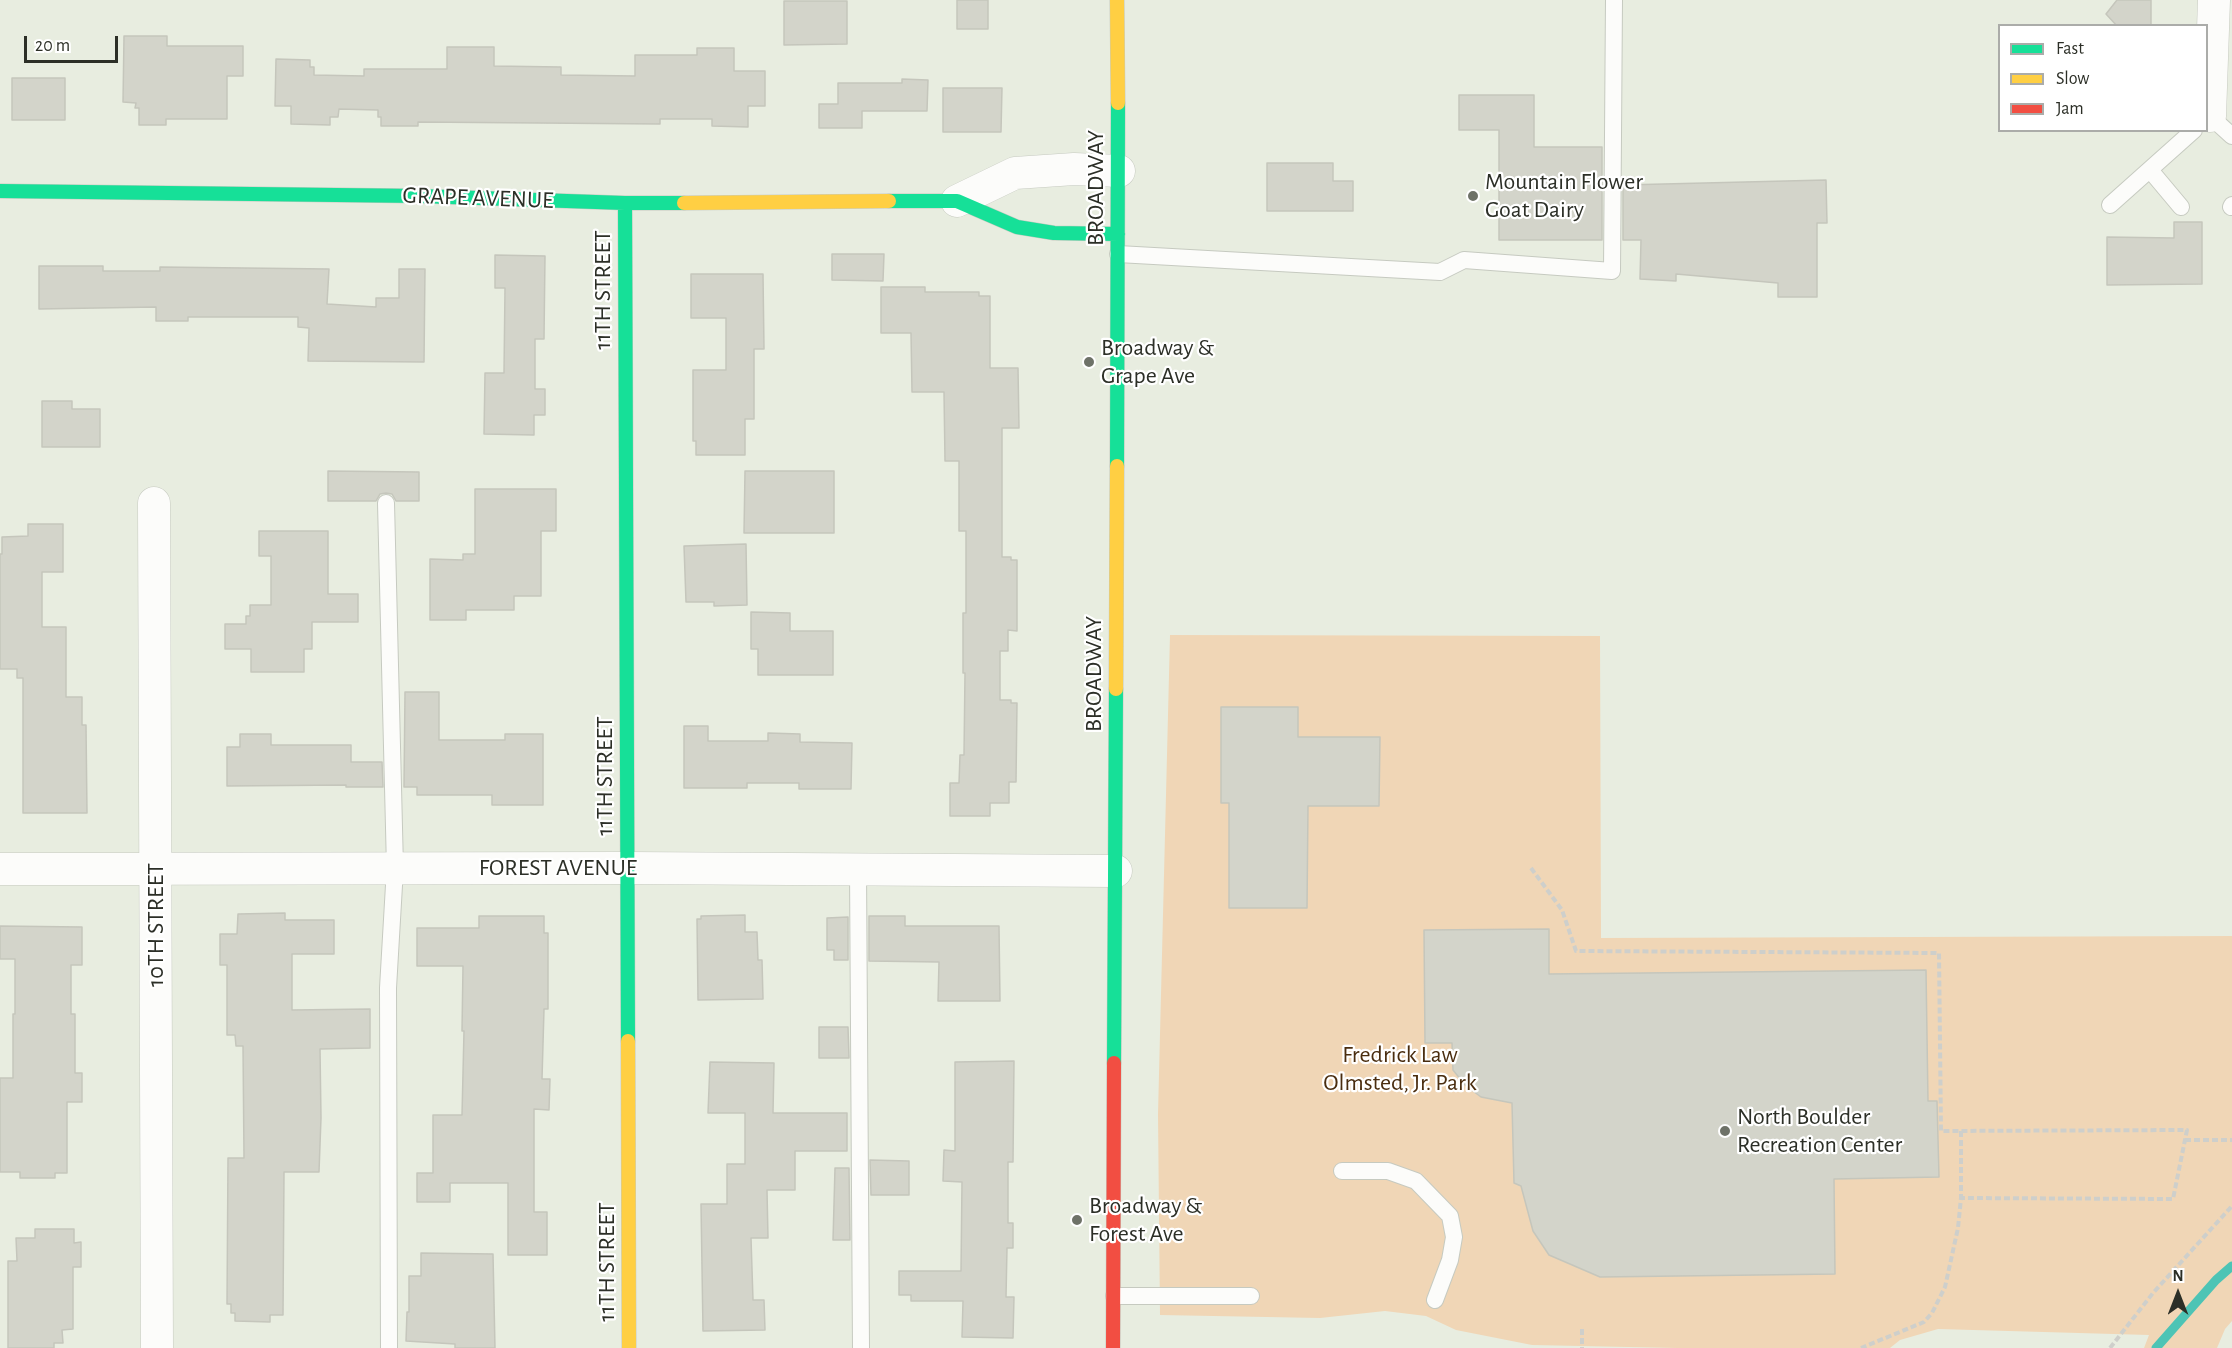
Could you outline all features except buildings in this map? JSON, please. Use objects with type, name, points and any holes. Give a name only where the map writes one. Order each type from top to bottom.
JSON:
[{"type":"street","name":"BROADWAY","points":[[1113,1348],[1119,171],[1117,0]]},
{"type":"street","points":[[2211,126],[2214,0]]},
{"type":"street","name":"GRAPE AVENUE","points":[[957,201],[1015,173],[1074,169],[1119,171]]},
{"type":"street","name":"GRAPE AVENUE","points":[[0,191],[420,196],[625,203],[957,201],[1017,227],[1054,232],[1118,234]]},
{"type":"street","name":"11TH STREET","points":[[625,203],[629,1348]]},
{"type":"street","name":"10TH STREET","points":[[154,503],[157,1348]]},
{"type":"street","name":"FOREST AVENUE","points":[[0,869],[628,868],[1116,871]]},
{"type":"lane","points":[[1118,254],[1440,272],[1464,261],[1612,270],[1614,0]]},
{"type":"lane","points":[[2110,204],[2150,170],[2203,132]]},
{"type":"lane","points":[[2150,170],[2181,207]]},
{"type":"lane","points":[[386,503],[395,868],[388,988],[388,1348]]},
{"type":"lane","points":[[858,869],[861,1348]]},
{"type":"lane","points":[[1341,1171],[1388,1171],[1416,1181],[1450,1216],[1454,1237],[1450,1260],[1435,1300]]},
{"type":"lane","points":[[1114,1296],[1251,1296]]},
{"type":"path","points":[[1531,868],[1562,910],[1576,951],[1939,953],[1941,1131],[2187,1130],[2173,1199],[1961,1198]]},
{"type":"path","points":[[1861,1348],[1924,1322],[1932,1313],[1945,1287],[1958,1228],[1961,1198],[1961,1131]]},
{"type":"path","points":[[2185,1140],[2232,1140]]},
{"type":"path","points":[[2110,1348],[2153,1293],[2232,1206]]},
{"type":"path","points":[[1582,1329],[1582,1348]]},
{"type":"green space","name":"Fredrick Law Olmsted, Jr. Park","points":[[1170,635],[1600,636],[1601,938],[2232,936],[2232,1321],[2225,1329],[2217,1348],[2144,1348],[2149,1335],[1938,1329],[1900,1340],[1890,1348],[1532,1345],[1456,1330],[1426,1316],[1385,1311],[1320,1318],[1160,1315],[1158,1114]]},
{"type":"waterway","points":[[2156,1348],[2216,1280],[2232,1266]]},
{"type":"traffic: fast","points":[[1117,466],[1118,103]]},
{"type":"traffic: fast","points":[[0,191],[420,196],[684,203]]},
{"type":"traffic: fast","points":[[889,201],[957,201],[1017,227],[1054,233],[1118,234]]},
{"type":"traffic: fast","points":[[625,203],[628,1041]]},
{"type":"traffic: fast","points":[[1114,1063],[1116,689]]},
{"type":"traffic: slow","points":[[1117,0],[1118,103]]},
{"type":"traffic: slow","points":[[684,203],[889,201]]},
{"type":"traffic: slow","points":[[1116,689],[1117,466]]},
{"type":"traffic: slow","points":[[628,1041],[629,1348]]},
{"type":"traffic: jam","points":[[1113,1348],[1114,1063]]},
{"type":"place","name":"Mountain Flower Goat Dairy","points":[[1473,196]]},
{"type":"place","name":"Broadway & Grape Ave","points":[[1089,362]]},
{"type":"place","name":"North Boulder Recreation Center","points":[[1725,1131]]},
{"type":"place","name":"Broadway & Forest Ave","points":[[1077,1220]]}]
